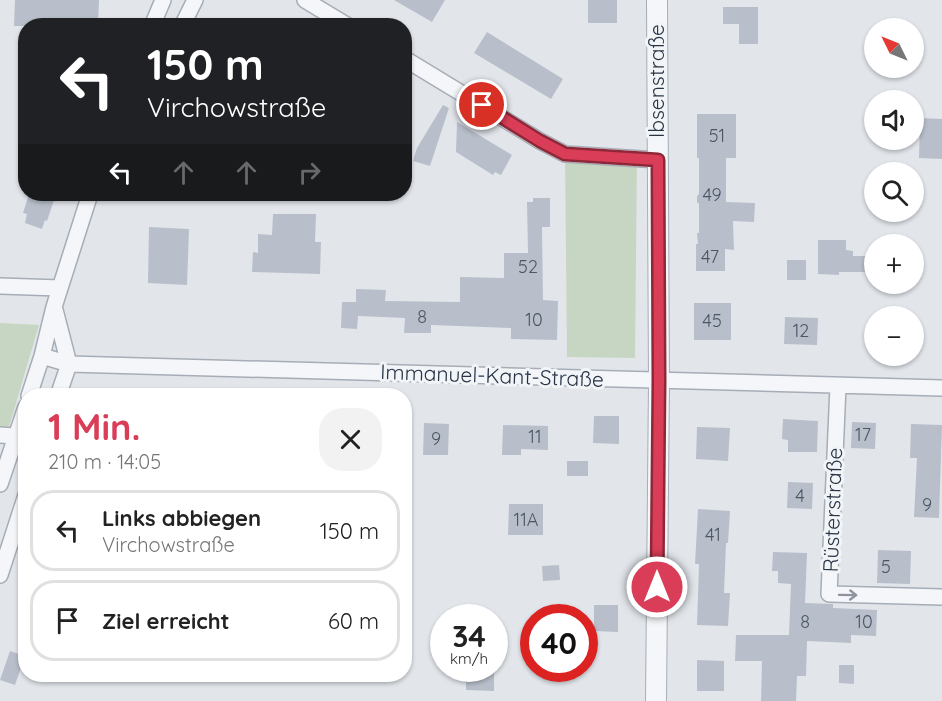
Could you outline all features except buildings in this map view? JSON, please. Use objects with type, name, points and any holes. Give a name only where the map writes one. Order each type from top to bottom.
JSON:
[{"type":"street","points":[[155,18],[163,0]]},
{"type":"street","points":[[186,18],[195,0]]},
{"type":"street","points":[[305,0],[335,18]]},
{"type":"street","name":"Ibsenstraße","points":[[656,701],[659,381],[657,0]]},
{"type":"street","points":[[412,63],[565,154],[658,160]]},
{"type":"street","points":[[32,388],[54,307],[88,201]]},
{"type":"street","points":[[0,286],[60,288]]},
{"type":"street","points":[[54,307],[69,364],[61,388]]},
{"type":"street","name":"Immanuel-Kant-Straße","points":[[42,356],[69,364],[942,388]]},
{"type":"street","name":"Rüsterstraße","points":[[838,386],[829,594],[942,597]]},
{"type":"street","points":[[0,435],[18,437]]},
{"type":"street","points":[[0,484],[18,444]]},
{"type":"street","points":[[0,574],[18,519]]},
{"type":"green space","points":[[565,154],[637,159],[635,358],[567,357]]},
{"type":"green space","points":[[0,323],[39,325],[20,388],[18,388],[18,396],[9,427],[0,426]]},
{"type":"route","points":[[482,105],[565,154],[658,160],[657,587]]}]
